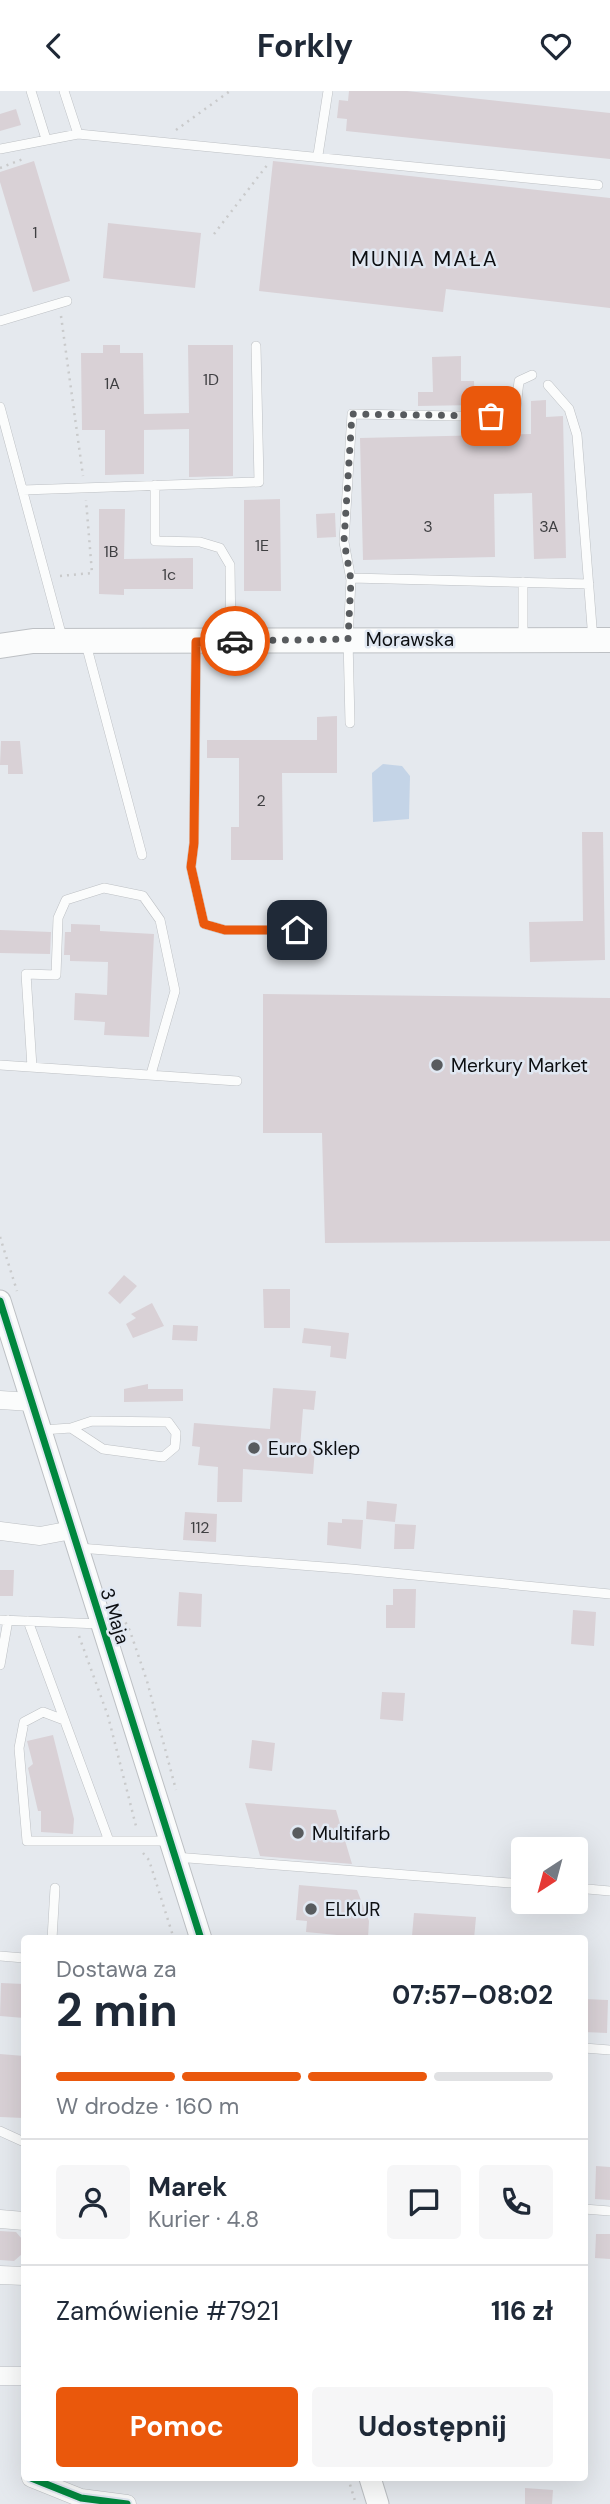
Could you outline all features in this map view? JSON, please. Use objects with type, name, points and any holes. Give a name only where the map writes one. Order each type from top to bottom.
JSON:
[{"type":"main road","name":"Morawska","points":[[0,646],[33,641],[601,640]]},
{"type":"street","name":"3 Maja","points":[[1,1310],[102,1624],[170,1849],[200,1935]]},
{"type":"street","points":[[0,1400],[31,1402]]},
{"type":"street","points":[[0,1531],[75,1539]]},
{"type":"street","points":[[0,2219],[21,2221]]},
{"type":"street","points":[[0,2376],[21,2375]]},
{"type":"street","points":[[39,2481],[81,2498],[127,2504]]},
{"type":"street","points":[[371,2481],[378,2504]]},
{"type":"lane","points":[[31,91],[46,139]]},
{"type":"lane","points":[[64,91],[78,134]]},
{"type":"lane","points":[[318,155],[328,91]]},
{"type":"lane","points":[[0,149],[78,134],[318,155],[598,185]]},
{"type":"lane","points":[[0,321],[63,303]]},
{"type":"lane","points":[[23,490],[259,482],[256,346]]},
{"type":"lane","points":[[350,723],[348,639],[351,578],[344,541],[352,414],[515,417],[519,381],[531,375]]},
{"type":"lane","points":[[548,385],[569,409],[578,435],[589,584],[601,640]]},
{"type":"lane","points":[[0,407],[46,578],[74,642],[142,855]]},
{"type":"lane","points":[[155,485],[155,541],[200,542],[220,548],[230,565],[231,641]]},
{"type":"lane","points":[[351,578],[589,584]]},
{"type":"lane","points":[[523,582],[523,640]]},
{"type":"lane","points":[[196,642],[194,843],[191,867],[204,924],[225,930],[321,930]]},
{"type":"lane","points":[[32,1067],[26,974],[55,975],[58,918],[66,900],[104,888],[143,896],[160,920],[175,991],[151,1074]]},
{"type":"lane","points":[[0,1065],[237,1081]]},
{"type":"lane","points":[[40,1430],[71,1428],[92,1421],[168,1422],[176,1433],[175,1447],[163,1457],[103,1449],[71,1428]]},
{"type":"lane","points":[[75,1539],[610,1594]]},
{"type":"lane","points":[[0,1665],[4,1620],[102,1624]]},
{"type":"lane","points":[[28,1621],[109,1841]]},
{"type":"lane","points":[[64,1720],[43,1712],[24,1722],[19,1748],[27,1841],[140,1841],[170,1849],[511,1883]]},
{"type":"lane","points":[[52,1935],[55,1888]]},
{"type":"lane","points":[[588,1889],[610,1891]]},
{"type":"lane","points":[[0,1956],[21,1958]]},
{"type":"lane","points":[[588,2048],[610,2050]]},
{"type":"lane","points":[[0,2130],[21,2140]]},
{"type":"lane","points":[[588,2209],[610,2211]]},
{"type":"path","points":[[164,140],[230,91]]},
{"type":"path","points":[[214,234],[267,168],[275,151]]},
{"type":"path","points":[[46,578],[92,573],[85,486],[63,303]]},
{"type":"path","points":[[116,1606],[130,1631],[179,1801]]},
{"type":"path","points":[[73,1623],[76,1634],[82,1639],[108,1716],[140,1841],[173,1935]]},
{"type":"path","points":[[349,2481],[356,2504]]},
{"type":"shaded area","points":[[383,764],[402,766],[410,776],[409,819],[373,822],[372,773]]},
{"type":"building","points":[[349,91],[407,91],[610,113],[610,159],[346,131],[347,119],[337,118],[339,100],[348,101]]},
{"type":"building","points":[[16,109],[21,125],[0,131],[0,114]]},
{"type":"building","points":[[34,161],[70,281],[33,292],[0,182],[0,172]]},
{"type":"building","points":[[273,161],[610,198],[610,308],[446,289],[443,312],[259,291]]},
{"type":"building","points":[[108,223],[201,233],[195,288],[103,278]]},
{"type":"building","points":[[103,345],[120,345],[120,353],[143,353],[144,414],[189,413],[188,345],[233,345],[233,476],[189,477],[189,429],[144,430],[144,474],[105,475],[105,430],[82,430],[81,353],[103,353]]},
{"type":"building","points":[[461,356],[461,381],[474,381],[475,405],[418,406],[418,392],[433,392],[432,357]]},
{"type":"building","points":[[546,400],[546,417],[563,416],[566,558],[534,559],[532,493],[494,494],[495,557],[363,560],[360,438],[531,434],[531,401]]},
{"type":"building","points":[[280,499],[281,591],[244,591],[244,500]]},
{"type":"building","points":[[99,509],[125,509],[124,559],[193,558],[193,589],[124,589],[124,595],[99,594]]},
{"type":"building","points":[[335,513],[336,537],[317,538],[316,514]]},
{"type":"building","points":[[337,716],[337,773],[282,773],[283,860],[231,860],[231,827],[239,827],[239,758],[207,758],[207,740],[317,740],[317,717]]},
{"type":"building","points":[[1,741],[20,741],[23,774],[8,774],[8,765],[0,765]]},
{"type":"building","points":[[582,832],[603,832],[605,960],[530,962],[529,922],[583,921]]},
{"type":"building","points":[[71,924],[100,925],[100,931],[154,934],[149,1037],[104,1035],[105,1022],[74,1020],[75,993],[107,995],[108,962],[70,961],[70,955],[64,955],[65,932],[71,932]]},
{"type":"building","points":[[0,930],[51,932],[50,954],[0,953]]},
{"type":"building","name":"Merkury Market","points":[[263,994],[610,998],[610,1241],[325,1243],[322,1133],[263,1133]]},
{"type":"building","points":[[124,1275],[137,1286],[120,1304],[108,1293]]},
{"type":"building","points":[[263,1289],[290,1289],[290,1328],[264,1328]]},
{"type":"building","points":[[152,1303],[164,1326],[133,1338],[126,1324],[136,1318],[131,1314]]},
{"type":"building","points":[[173,1325],[198,1326],[197,1341],[172,1340]]},
{"type":"building","points":[[304,1328],[349,1333],[346,1359],[330,1357],[331,1346],[302,1343]]},
{"type":"building","points":[[148,1384],[148,1389],[183,1389],[183,1401],[124,1402],[124,1389]]},
{"type":"building","name":"Euro Sklep","points":[[273,1388],[316,1391],[314,1410],[303,1409],[300,1448],[315,1449],[313,1474],[243,1469],[242,1502],[217,1502],[218,1467],[198,1465],[200,1447],[192,1446],[194,1423],[270,1429]]},
{"type":"building","points":[[367,1501],[397,1504],[395,1522],[366,1519]]},
{"type":"building","points":[[185,1512],[217,1514],[216,1542],[183,1540]]},
{"type":"building","points":[[342,1519],[363,1520],[361,1549],[327,1545],[328,1522],[342,1523]]},
{"type":"building","points":[[395,1524],[416,1525],[414,1549],[394,1549]]},
{"type":"building","points":[[0,1570],[14,1570],[13,1596],[0,1596]]},
{"type":"building","points":[[393,1589],[416,1589],[415,1628],[386,1628],[386,1605],[393,1605]]},
{"type":"building","points":[[179,1592],[202,1594],[201,1627],[177,1626]]},
{"type":"building","points":[[573,1610],[596,1612],[594,1646],[571,1644]]},
{"type":"building","points":[[382,1692],[405,1693],[403,1721],[380,1719]]},
{"type":"building","points":[[53,1735],[74,1819],[73,1834],[41,1832],[41,1811],[38,1811],[28,1768],[33,1764],[27,1741]]},
{"type":"building","points":[[252,1740],[275,1743],[272,1771],[249,1768]]},
{"type":"building","name":"Multifarb","points":[[245,1803],[336,1810],[352,1864],[260,1856]]},
{"type":"building","points":[[299,1885],[357,1890],[369,1921],[368,1935],[306,1932],[307,1921],[296,1920]]},
{"type":"building","points":[[414,1913],[476,1917],[474,1935],[412,1935]]},
{"type":"building","points":[[1,1983],[21,1984],[21,2018],[0,2016]]},
{"type":"building","points":[[588,1999],[608,2000],[607,2033],[588,2032]]},
{"type":"building","points":[[0,2054],[21,2056],[21,2118],[0,2117]]},
{"type":"building","points":[[596,2166],[610,2167],[610,2200],[595,2199]]},
{"type":"building","points":[[0,2231],[16,2232],[21,2238],[21,2255],[14,2261],[0,2260]]},
{"type":"building","points":[[596,2234],[610,2234],[610,2259],[595,2258]]},
{"type":"building","points":[[525,2488],[553,2490],[552,2504],[525,2504]]},
{"type":"cycle path","points":[[0,1301],[200,1935]]},
{"type":"cycle path","points":[[38,2481],[81,2498],[127,2504]]},
{"type":"way so far","points":[[235,641],[348,639],[351,580],[344,541],[352,414],[491,416]]},
{"type":"place","name":"Merkury Market","points":[[437,1065]]},
{"type":"place","name":"Euro Sklep","points":[[254,1448]]},
{"type":"place","name":"Multifarb","points":[[298,1833]]},
{"type":"place","name":"ELKUR","points":[[311,1909]]},
{"type":"district","name":"MUNIA MAŁA","points":[[425,259]]},
{"type":"route","points":[[235,641],[196,642],[193,749],[195,809],[191,867],[204,924],[225,930],[297,930]]}]
